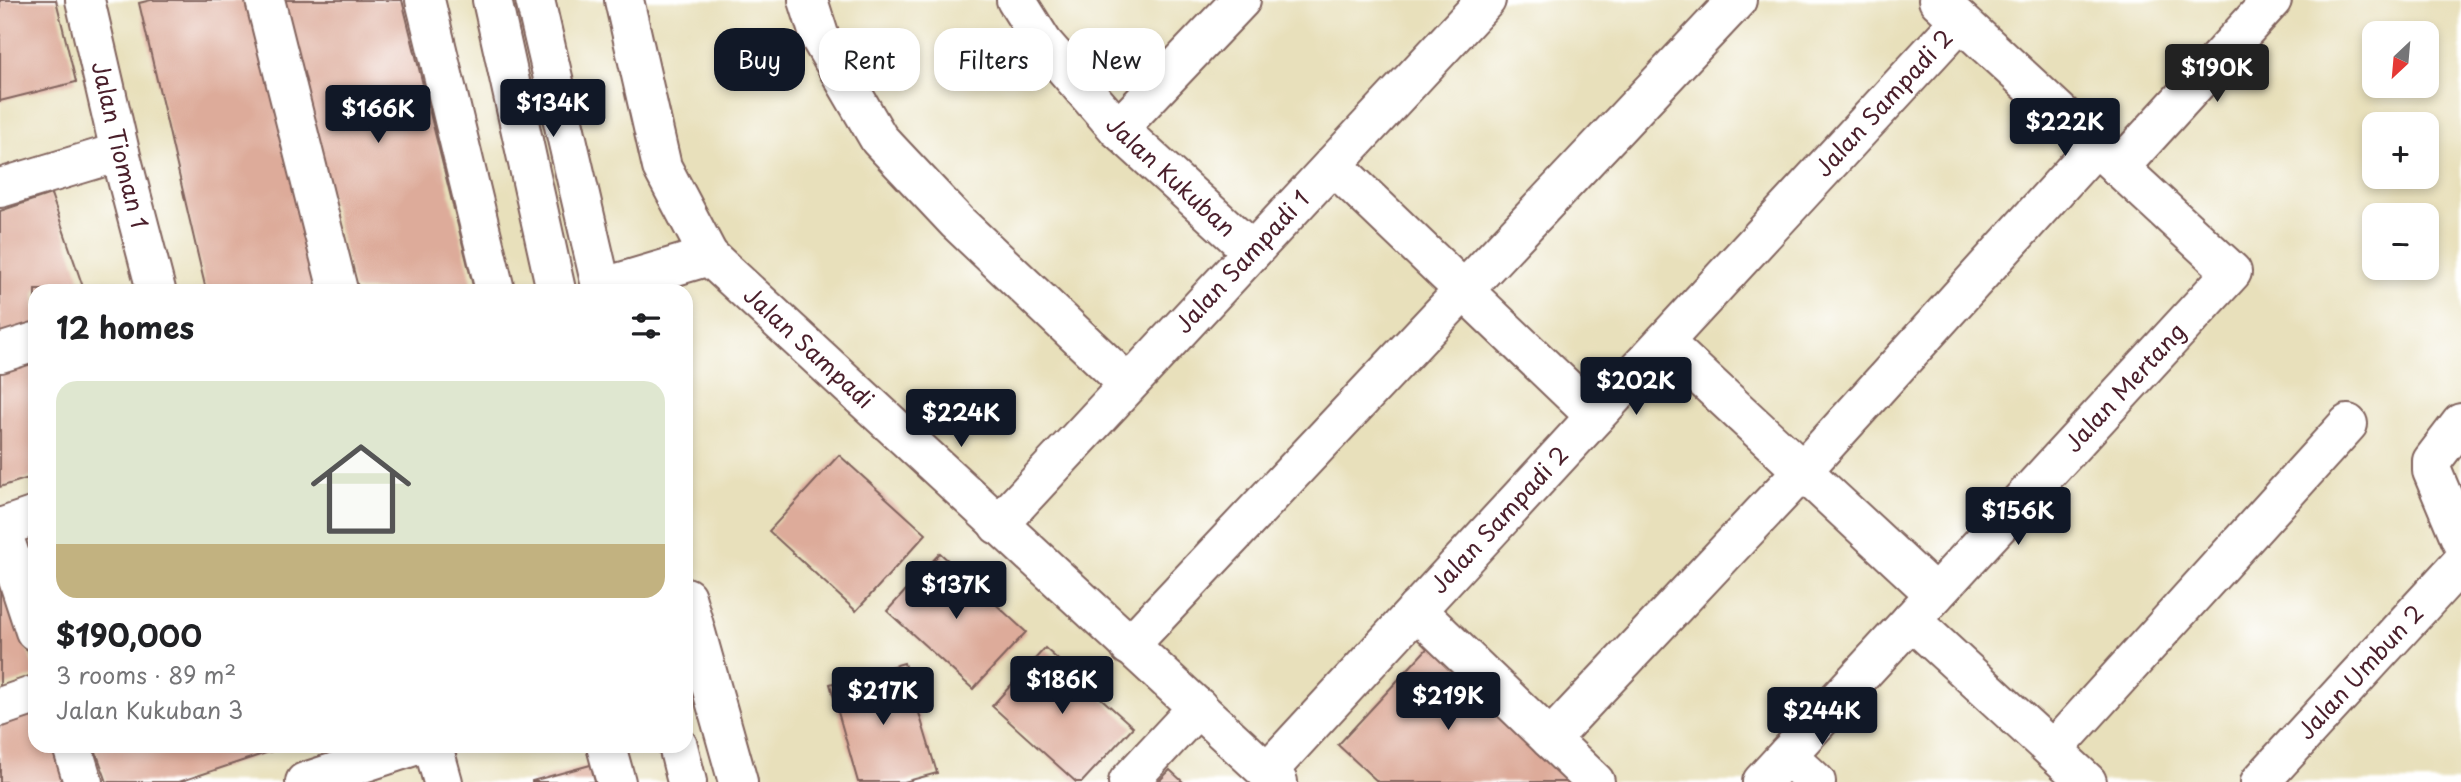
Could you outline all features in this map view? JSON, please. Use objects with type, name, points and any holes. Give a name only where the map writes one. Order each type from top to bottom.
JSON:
[{"type":"street","name":"Jalan Tioman 1","points":[[86,0],[120,152],[154,284]]},
{"type":"street","points":[[265,0],[336,284]]},
{"type":"street","points":[[425,0],[494,284]]},
{"type":"street","points":[[492,0],[555,284]]},
{"type":"street","points":[[535,0],[601,284]]},
{"type":"street","name":"Jalan Sampadi","points":[[624,0],[662,167],[709,256],[1273,777]]},
{"type":"street","points":[[808,0],[820,38],[879,139],[957,222],[1128,384]]},
{"type":"street","name":"Jalan Kukuban","points":[[1016,0],[1043,43],[1118,129],[1252,251]]},
{"type":"street","points":[[1118,129],[1241,0]]},
{"type":"street","name":"Jalan Sampadi 1","points":[[998,525],[1486,0]]},
{"type":"street","points":[[1129,646],[1737,0]]},
{"type":"street","points":[[1550,739],[1803,470],[2108,157],[2272,0]]},
{"type":"street","points":[[1949,10],[2108,157]]},
{"type":"street","name":"Jalan Sampadi 2","points":[[1273,777],[1416,610],[1664,342],[1949,10]]},
{"type":"street","points":[[0,188],[120,152]]},
{"type":"street","name":"Jalan Mertang","points":[[1774,768],[2232,272],[2108,157]]},
{"type":"street","points":[[1333,165],[1595,416]]},
{"type":"street","points":[[618,284],[709,256]]},
{"type":"street","points":[[1664,342],[1803,470],[2053,750],[2087,782]]},
{"type":"street","points":[[0,353],[28,344]]},
{"type":"street","points":[[2461,423],[2432,461],[2432,471],[2461,540]]},
{"type":"street","points":[[2053,750],[2348,424]]},
{"type":"street","points":[[12,524],[28,598]]},
{"type":"street","name":"Jalan Umbun 2","points":[[2260,782],[2461,563]]},
{"type":"street","points":[[1416,610],[1595,782]]},
{"type":"street","points":[[693,622],[737,782]]},
{"type":"street","points":[[0,707],[28,697]]},
{"type":"street","points":[[1128,782],[1198,708]]},
{"type":"street","points":[[74,753],[83,782]]},
{"type":"street","points":[[305,782],[393,753]]},
{"type":"street","points":[[435,753],[443,782]]},
{"type":"street","points":[[608,753],[616,782]]},
{"type":"street","points":[[680,753],[687,782]]},
{"type":"street","points":[[1774,768],[1816,782]]},
{"type":"building","points":[[0,0],[56,0],[76,82],[0,101]]},
{"type":"building","points":[[151,0],[254,0],[320,284],[205,284],[139,3]]},
{"type":"building","points":[[281,0],[402,0],[473,284],[352,284]]},
{"type":"building","points":[[51,194],[82,284],[28,284],[28,328],[0,338],[0,211]]},
{"type":"building","points":[[28,359],[28,478],[0,487],[0,368]]},
{"type":"building","points":[[839,455],[926,534],[856,611],[769,531]]},
{"type":"building","points":[[940,553],[1026,632],[973,689],[887,611]]},
{"type":"building","points":[[0,571],[28,651],[28,678],[0,688]]},
{"type":"building","points":[[1434,641],[1583,782],[1378,782],[1338,745]]},
{"type":"building","points":[[1045,648],[1133,727],[1082,782],[1076,782],[992,706]]},
{"type":"building","points":[[904,663],[937,773],[904,782],[858,782],[830,684]]},
{"type":"building","points":[[28,707],[28,753],[64,753],[74,782],[0,782],[0,717]]},
{"type":"building","points":[[97,753],[266,753],[179,782],[107,782]]},
{"type":"building","points":[[594,764],[600,782],[532,782],[532,781]]},
{"type":"building","points":[[1170,770],[1183,782],[1158,782]]}]
